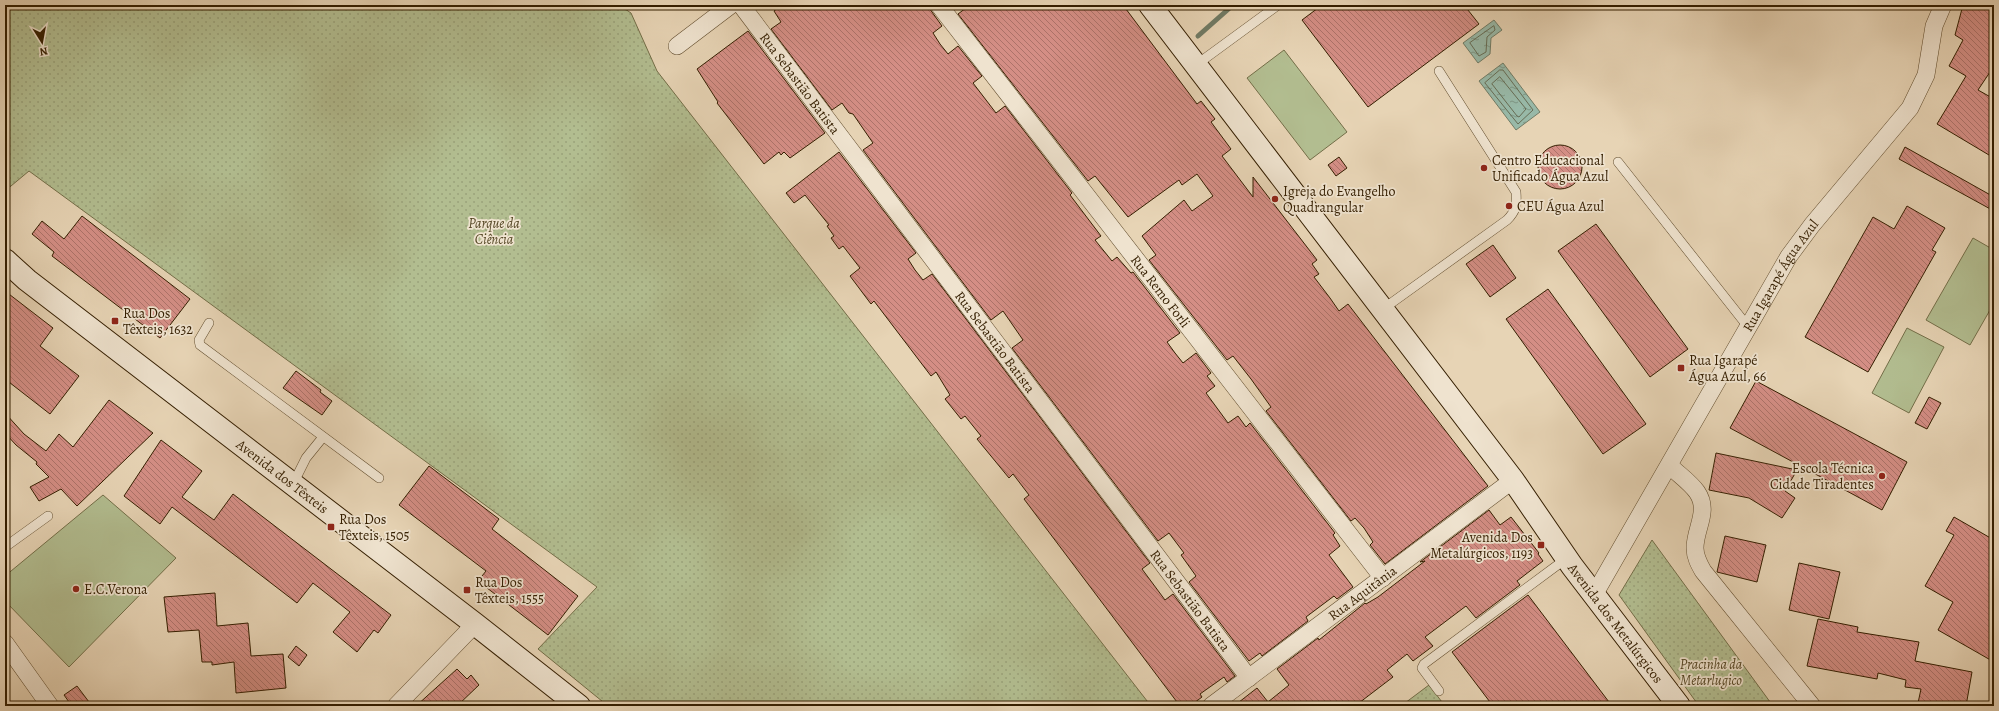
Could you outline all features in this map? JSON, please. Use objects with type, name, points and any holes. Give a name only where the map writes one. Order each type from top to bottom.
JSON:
[{"type":"main road","name":"Avenida dos Metalúrgicos","points":[[1150,5],[1514,480],[1594,595],[1679,706]]},
{"type":"main road","name":"Avenida dos Têxteis","points":[[5,260],[27,280],[476,624],[579,706]]},
{"type":"street","points":[[677,46],[731,5]]},
{"type":"street","name":"Rua Sebastião Batista","points":[[741,5],[1249,678]]},
{"type":"street","name":"Rua Remo Forli","points":[[939,5],[1383,578]]},
{"type":"street","name":"Rua Igarapé Água Azul","points":[[1594,595],[1670,466],[1789,256],[1812,225],[1910,108],[1926,75],[1934,26],[1942,5]]},
{"type":"street","points":[[1670,466],[1696,491],[1702,502],[1702,516],[1696,537],[1695,549],[1696,559],[1703,571],[1812,706]]},
{"type":"street","name":"Rua Aquitânia","points":[[1211,706],[1514,480]]},
{"type":"street","points":[[396,706],[476,624]]},
{"type":"street","points":[[5,643],[50,706]]},
{"type":"lane","points":[[1196,65],[1278,5]]},
{"type":"lane","points":[[1383,309],[1507,220],[1514,213],[1517,204],[1516,192],[1439,71]]},
{"type":"lane","points":[[1618,162],[1748,328]]},
{"type":"lane","points":[[209,323],[199,340],[200,345],[379,478]]},
{"type":"lane","points":[[293,484],[306,458],[323,437]]},
{"type":"lane","points":[[5,547],[48,516]]},
{"type":"lane","points":[[1439,691],[1422,668],[1424,664],[1567,558]]},
{"type":"green space","name":"Parque da Ciência","points":[[5,5],[619,5],[631,13],[657,71],[1151,706],[608,706],[538,649],[597,587],[29,171],[5,191]]},
{"type":"green space","points":[[1284,50],[1347,132],[1310,160],[1247,78]]},
{"type":"green space","points":[[1973,238],[1994,250],[1994,303],[1970,345],[1926,320]]},
{"type":"green space","points":[[1907,328],[1944,347],[1909,413],[1872,393]]},
{"type":"green space","name":"E.C.Verona","points":[[103,495],[176,558],[69,667],[5,601],[5,576]]},
{"type":"green space","name":"Pracinha da Metarlugico","points":[[1652,540],[1773,706],[1699,706],[1619,595]]},
{"type":"green space","points":[[1429,685],[1445,706],[1401,706]]},
{"type":"water","points":[[1494,20],[1502,30],[1491,38],[1490,54],[1478,63],[1463,43]]},
{"type":"water","points":[[1503,63],[1540,112],[1516,130],[1479,81]]},
{"type":"building","points":[[782,5],[927,5],[942,26],[933,33],[940,44],[948,54],[958,46],[982,76],[973,83],[996,113],[1005,106],[1072,193],[1070,195],[1101,236],[1095,240],[1112,261],[1117,257],[1131,273],[1133,272],[1180,333],[1167,342],[1175,353],[1183,363],[1196,353],[1211,373],[1207,376],[1215,386],[1206,393],[1228,423],[1238,416],[1246,427],[1250,423],[1335,533],[1333,535],[1340,546],[1329,555],[1353,587],[1337,599],[1334,596],[1306,617],[1308,621],[1262,656],[1260,653],[1249,661],[1189,582],[1196,576],[1181,555],[1184,553],[1169,533],[1158,541],[1012,348],[1023,340],[1003,311],[991,320],[863,150],[873,143],[853,114],[849,113],[842,103],[832,110],[771,29],[781,22],[774,11]]},
{"type":"building","points":[[970,5],[1123,5],[1197,104],[1201,101],[1215,119],[1211,122],[1231,149],[1222,156],[1253,197],[1253,177],[1317,260],[1312,264],[1319,274],[1314,277],[1339,311],[1348,304],[1488,486],[1385,564],[1370,545],[1373,542],[1364,528],[1355,518],[1351,521],[1266,411],[1271,407],[1251,379],[1233,356],[1227,360],[1149,260],[1156,255],[1142,236],[1184,200],[1192,211],[1213,196],[1197,174],[1182,185],[1179,180],[1128,217],[1095,176],[1088,181],[958,14]]},
{"type":"building","points":[[1322,5],[1464,5],[1479,24],[1368,107],[1302,20]]},
{"type":"building","points":[[1963,5],[1994,5],[1994,66],[1978,90],[1994,99],[1994,158],[1937,124],[1966,76],[1949,66],[1963,40],[1955,35]]},
{"type":"building","points":[[748,31],[825,133],[790,158],[784,152],[781,155],[779,152],[764,164],[717,103],[718,102],[697,69]]},
{"type":"building","points":[[1556,145],[1564,145],[1569,146],[1576,151],[1581,158],[1581,176],[1576,183],[1569,188],[1556,189],[1548,186],[1541,179],[1538,171],[1538,163],[1541,155],[1548,148]]},
{"type":"building","points":[[1905,147],[1994,197],[1994,211],[1899,159]]},
{"type":"building","points":[[839,152],[916,253],[908,259],[915,270],[923,280],[932,274],[1150,563],[1142,569],[1165,600],[1173,594],[1235,676],[1227,682],[1224,677],[1200,694],[1202,697],[1190,706],[1180,706],[1024,499],[1029,495],[1013,474],[1009,478],[977,439],[981,436],[965,416],[961,419],[945,399],[950,395],[936,372],[931,376],[874,301],[871,304],[850,276],[860,268],[843,246],[839,249],[831,238],[834,236],[827,226],[829,225],[805,195],[794,203],[786,193]]},
{"type":"building","points":[[1339,157],[1347,168],[1336,176],[1328,165]]},
{"type":"building","points":[[1907,206],[1945,228],[1932,250],[1936,252],[1868,372],[1805,337],[1873,217],[1894,229]]},
{"type":"building","points":[[82,216],[190,299],[160,338],[52,256],[54,252],[32,234],[42,221],[64,239]]},
{"type":"building","points":[[1596,224],[1688,349],[1650,377],[1558,251]]},
{"type":"building","points":[[1493,245],[1516,278],[1490,297],[1466,264]]},
{"type":"building","points":[[1548,289],[1646,424],[1603,454],[1506,319]]},
{"type":"building","points":[[5,291],[53,328],[40,346],[79,376],[50,414],[5,379]]},
{"type":"building","points":[[296,371],[321,390],[320,392],[332,401],[322,415],[283,388]]},
{"type":"building","points":[[1756,381],[1907,462],[1882,510],[1730,428]]},
{"type":"building","points":[[1929,397],[1941,403],[1927,429],[1915,423]]},
{"type":"building","points":[[109,400],[153,433],[77,506],[61,489],[39,501],[30,487],[49,477],[36,464],[37,462],[16,445],[5,433],[5,413],[24,434],[46,451],[59,434],[73,447]]},
{"type":"building","points":[[161,440],[202,471],[182,497],[214,520],[233,494],[391,615],[378,633],[374,630],[357,652],[333,632],[350,612],[313,583],[297,603],[172,507],[160,524],[124,496]]},
{"type":"building","points":[[1716,453],[1797,470],[1785,491],[1795,498],[1782,518],[1749,498],[1709,490]]},
{"type":"building","points":[[429,466],[499,519],[492,529],[578,596],[548,635],[478,581],[486,571],[399,505]]},
{"type":"building","points":[[1489,510],[1500,525],[1511,517],[1539,553],[1538,554],[1543,561],[1517,581],[1520,585],[1476,618],[1466,606],[1425,637],[1433,646],[1413,661],[1407,654],[1387,670],[1393,677],[1355,706],[1234,706],[1257,688],[1268,702],[1289,685],[1277,669],[1318,638],[1319,640],[1365,603],[1366,604],[1378,597],[1425,561],[1420,562]]},
{"type":"building","points":[[1954,517],[1994,540],[1994,662],[1938,630],[1953,602],[1925,586],[1954,535],[1946,531]]},
{"type":"building","points":[[1725,536],[1766,545],[1757,582],[1717,572]]},
{"type":"building","points":[[1799,563],[1840,572],[1829,619],[1789,610]]},
{"type":"building","points":[[215,593],[217,626],[248,623],[251,656],[283,654],[286,688],[236,693],[234,662],[212,665],[212,662],[202,662],[199,630],[168,632],[164,597]]},
{"type":"building","points":[[1528,595],[1612,706],[1493,706],[1452,652]]},
{"type":"building","points":[[1818,619],[1858,627],[1857,632],[1919,642],[1915,661],[1972,672],[1966,706],[1931,706],[1918,703],[1921,689],[1905,687],[1906,680],[1878,673],[1877,679],[1807,666]]},
{"type":"building","points":[[296,646],[307,655],[299,666],[288,657]]},
{"type":"building","points":[[457,669],[467,679],[471,675],[479,685],[457,706],[416,706]]},
{"type":"building","points":[[77,686],[92,706],[72,706],[69,702],[64,695]]},
{"type":"waterway","points":[[1198,36],[1233,5]]},
{"type":"place","name":"Centro Educacional Unificado Água Azul","points":[[1484,168]]},
{"type":"place","name":"Igreja do Evangelho Quadrangular","points":[[1275,199]]},
{"type":"place","name":"CEU Água Azul","points":[[1509,206]]},
{"type":"place","name":"Rua Dos Têxteis, 1632","points":[[115,321]]},
{"type":"place","name":"Rua Igarapé Água Azul, 66","points":[[1681,368]]},
{"type":"place","name":"Escola Técnica Cidade Tiradentes","points":[[1882,476]]},
{"type":"place","name":"Rua Dos Têxteis, 1505","points":[[331,527]]},
{"type":"place","name":"Avenida Dos Metalúrgicos, 1193","points":[[1541,545]]},
{"type":"place","name":"E.C.Verona","points":[[76,589]]},
{"type":"place","name":"Rua Dos Têxteis, 1555","points":[[467,590]]}]
